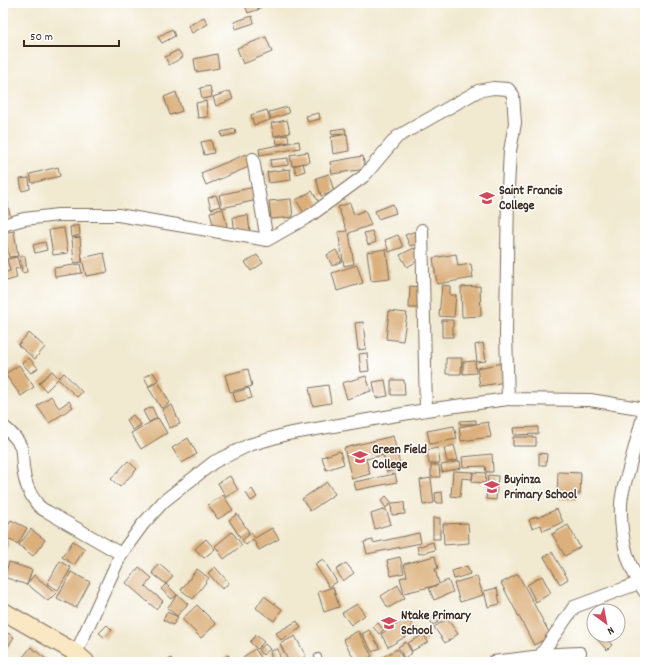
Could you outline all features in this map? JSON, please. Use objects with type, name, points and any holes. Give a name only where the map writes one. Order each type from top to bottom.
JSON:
[{"type":"main road","points":[[3,612],[81,658]]},
{"type":"street","points":[[3,225],[24,219],[58,214],[118,215],[267,240],[311,215],[364,176],[397,137],[478,91],[494,88],[508,89],[513,95],[515,123],[510,151],[508,188],[506,334],[508,399]]},
{"type":"street","points":[[253,159],[267,240]]},
{"type":"street","points":[[422,230],[426,410]]},
{"type":"street","points":[[81,658],[121,554],[143,524],[164,501],[214,462],[249,445],[287,434],[426,410],[508,399],[590,400],[645,409],[621,503],[622,531],[627,556],[642,587],[574,607],[540,656]]},
{"type":"street","points":[[3,426],[20,444],[26,484],[38,506],[121,554]]},
{"type":"street","points":[[493,662],[557,654],[580,653]]},
{"type":"building","points":[[244,3],[258,3],[260,9],[248,13]]},
{"type":"building","points":[[252,16],[254,23],[236,29],[234,22]]},
{"type":"building","points":[[204,17],[208,24],[192,33],[188,26]]},
{"type":"building","points":[[172,29],[175,36],[162,43],[158,37]]},
{"type":"building","points":[[266,37],[272,52],[243,64],[237,48]]},
{"type":"building","points":[[178,50],[183,57],[169,65],[165,57]]},
{"type":"building","points":[[217,54],[219,68],[196,72],[194,59]]},
{"type":"building","points":[[210,86],[212,97],[202,99],[200,88]]},
{"type":"building","points":[[230,91],[233,99],[216,106],[213,97]]},
{"type":"building","points":[[176,92],[182,111],[170,115],[164,97]]},
{"type":"building","points":[[206,101],[208,117],[198,118],[196,103]]},
{"type":"building","points":[[287,107],[289,113],[271,119],[269,112]]},
{"type":"building","points":[[267,110],[270,120],[254,125],[251,115]]},
{"type":"building","points":[[319,113],[320,119],[308,122],[306,116]]},
{"type":"building","points":[[287,120],[290,133],[274,136],[271,123]]},
{"type":"building","points":[[345,128],[346,134],[332,135],[331,130]]},
{"type":"building","points":[[235,129],[236,134],[222,137],[221,132]]},
{"type":"building","points":[[347,134],[349,151],[333,154],[331,137]]},
{"type":"building","points":[[288,135],[289,142],[277,144],[276,137]]},
{"type":"building","points":[[211,140],[214,153],[204,155],[201,142]]},
{"type":"building","points":[[299,141],[300,148],[260,155],[259,149]]},
{"type":"building","points":[[308,152],[310,162],[292,166],[290,155]]},
{"type":"building","points":[[246,154],[251,166],[206,185],[201,173]]},
{"type":"building","points":[[363,156],[365,169],[332,174],[330,162]]},
{"type":"building","points":[[288,158],[288,165],[271,167],[270,160]]},
{"type":"building","points":[[303,163],[305,171],[296,174],[294,166]]},
{"type":"building","points":[[58,167],[60,176],[32,183],[30,174]]},
{"type":"building","points":[[290,169],[291,180],[269,183],[267,172]]},
{"type":"building","points":[[329,174],[334,192],[321,196],[316,178]]},
{"type":"building","points":[[29,178],[30,189],[22,191],[20,179]]},
{"type":"building","points":[[254,187],[257,200],[222,208],[219,195]]},
{"type":"building","points":[[312,191],[320,204],[304,213],[296,200]]},
{"type":"building","points":[[3,195],[7,195],[8,205],[3,206]]},
{"type":"building","points":[[216,195],[220,206],[211,209],[208,198]]},
{"type":"building","points":[[291,199],[293,217],[271,219],[269,201]]},
{"type":"building","points":[[350,203],[354,215],[365,210],[371,225],[349,233],[354,264],[344,266],[338,232],[347,231],[338,207]]},
{"type":"building","points":[[393,204],[396,213],[378,219],[375,211]]},
{"type":"building","points":[[8,206],[11,219],[3,220],[3,207]]},
{"type":"building","points":[[223,209],[227,226],[214,229],[210,212]]},
{"type":"building","points":[[248,215],[250,232],[235,235],[233,217]]},
{"type":"building","points":[[79,225],[80,235],[71,237],[70,227]]},
{"type":"building","points":[[64,228],[68,253],[53,255],[49,230]]},
{"type":"building","points":[[14,231],[18,256],[9,257],[6,243],[3,244],[3,233]]},
{"type":"building","points":[[372,231],[376,242],[368,245],[364,233]]},
{"type":"building","points":[[416,231],[421,242],[410,246],[405,235]]},
{"type":"building","points":[[398,235],[403,247],[389,252],[385,240]]},
{"type":"building","points":[[80,237],[82,262],[74,263],[72,238]]},
{"type":"building","points":[[45,242],[47,250],[35,253],[33,245]]},
{"type":"building","points":[[414,248],[421,259],[407,267],[400,255]]},
{"type":"building","points":[[386,249],[390,279],[371,281],[367,252]]},
{"type":"building","points":[[336,250],[342,261],[332,266],[327,255]]},
{"type":"building","points":[[104,253],[108,272],[86,276],[82,258]]},
{"type":"building","points":[[456,254],[458,266],[471,264],[473,278],[437,284],[433,258]]},
{"type":"building","points":[[257,255],[263,263],[251,271],[245,262]]},
{"type":"building","points":[[20,256],[25,256],[27,272],[22,273]]},
{"type":"building","points":[[17,257],[20,268],[15,269],[17,278],[3,282],[3,273],[10,271],[7,259]]},
{"type":"building","points":[[80,264],[82,273],[55,277],[54,268]]},
{"type":"building","points":[[357,265],[363,283],[337,291],[332,273]]},
{"type":"building","points":[[442,285],[450,286],[450,295],[456,295],[454,317],[439,316]]},
{"type":"building","points":[[410,286],[421,287],[420,308],[409,308]]},
{"type":"building","points":[[480,286],[481,316],[462,317],[461,287]]},
{"type":"building","points":[[389,311],[407,313],[403,341],[386,339]]},
{"type":"building","points":[[442,320],[453,320],[453,337],[442,337]]},
{"type":"building","points":[[363,322],[366,349],[358,350],[355,323]]},
{"type":"building","points":[[29,333],[45,347],[35,359],[18,345]]},
{"type":"building","points":[[483,343],[486,361],[477,362],[475,345]]},
{"type":"building","points":[[367,353],[369,371],[361,372],[359,354]]},
{"type":"building","points":[[29,358],[38,368],[31,373],[22,363]]},
{"type":"building","points":[[446,358],[462,358],[461,374],[446,374]]},
{"type":"building","points":[[475,361],[476,373],[463,374],[463,362]]},
{"type":"building","points":[[503,363],[506,382],[480,386],[477,368]]},
{"type":"building","points":[[19,365],[34,387],[21,396],[5,374]]},
{"type":"building","points":[[248,369],[252,386],[230,392],[225,375]]},
{"type":"building","points":[[52,371],[59,378],[64,373],[82,392],[77,397],[58,379],[46,391],[39,383]]},
{"type":"building","points":[[153,372],[158,380],[149,386],[144,377]]},
{"type":"building","points":[[366,376],[371,391],[347,399],[342,383]]},
{"type":"building","points":[[385,380],[388,396],[376,398],[373,382]]},
{"type":"building","points":[[391,380],[404,380],[405,395],[391,395]]},
{"type":"building","points":[[158,382],[170,403],[161,408],[148,387]]},
{"type":"building","points":[[328,385],[331,403],[313,406],[309,388]]},
{"type":"building","points":[[249,388],[252,398],[236,402],[233,393]]},
{"type":"building","points":[[51,396],[59,408],[69,401],[73,407],[49,423],[37,406]]},
{"type":"building","points":[[172,405],[180,424],[170,428],[162,409]]},
{"type":"building","points":[[152,407],[157,418],[149,422],[143,411]]},
{"type":"building","points":[[133,415],[141,425],[133,430],[126,420]]},
{"type":"building","points":[[158,418],[167,433],[141,449],[131,433]]},
{"type":"building","points":[[476,420],[476,424],[460,424],[460,421]]},
{"type":"building","points":[[488,422],[491,437],[461,441],[459,427]]},
{"type":"building","points":[[454,426],[457,439],[430,444],[427,431]]},
{"type":"building","points":[[538,427],[538,434],[514,435],[513,428]]},
{"type":"building","name":"Green Field College","points":[[393,436],[401,468],[387,472],[383,455],[366,459],[370,474],[352,479],[344,448]]},
{"type":"building","points":[[513,437],[536,437],[536,446],[513,446]]},
{"type":"building","points":[[188,438],[197,454],[182,463],[172,448]]},
{"type":"building","points":[[454,445],[458,460],[447,462],[444,448]]},
{"type":"building","points":[[438,448],[440,463],[429,464],[427,450]]},
{"type":"building","points":[[340,451],[344,464],[326,470],[322,457]]},
{"type":"building","points":[[539,453],[547,454],[546,465],[539,465]]},
{"type":"building","points":[[492,454],[493,472],[486,472],[485,466],[463,467],[462,457]]},
{"type":"building","points":[[128,461],[137,469],[120,487],[111,479]]},
{"type":"building","points":[[460,461],[461,468],[442,472],[441,465]]},
{"type":"building","points":[[431,465],[439,465],[440,477],[431,477]]},
{"type":"building","points":[[453,471],[473,472],[472,479],[462,478],[460,497],[451,496]]},
{"type":"building","points":[[473,472],[486,473],[485,483],[472,482]]},
{"type":"building","points":[[558,472],[581,473],[580,494],[576,494],[576,500],[557,499]]},
{"type":"building","points":[[395,474],[397,482],[356,490],[354,482]]},
{"type":"building","name":"Buyinza Primary School","points":[[488,475],[498,476],[496,500],[486,499]]},
{"type":"building","points":[[230,476],[238,490],[226,497],[218,483]]},
{"type":"building","points":[[431,478],[434,503],[423,505],[420,480]]},
{"type":"building","points":[[327,482],[335,494],[310,511],[302,499]]},
{"type":"building","points":[[252,489],[257,497],[251,501],[246,493]]},
{"type":"building","points":[[442,492],[443,503],[436,503],[435,493]]},
{"type":"building","points":[[223,495],[233,510],[218,519],[208,505]]},
{"type":"building","points":[[386,496],[392,503],[404,502],[405,514],[392,515],[391,503],[386,508],[381,501]]},
{"type":"building","points":[[386,509],[391,524],[375,529],[371,514]]},
{"type":"building","points":[[557,509],[563,522],[543,531],[541,525],[532,528],[529,520]]},
{"type":"building","points":[[237,514],[249,532],[240,537],[229,520]]},
{"type":"building","points":[[433,518],[440,518],[440,539],[433,539]]},
{"type":"building","points":[[11,520],[27,528],[18,544],[3,536]]},
{"type":"building","points":[[468,523],[469,543],[444,545],[443,524]]},
{"type":"building","points":[[568,525],[580,547],[565,556],[552,534]]},
{"type":"building","points":[[272,528],[279,539],[259,550],[253,539],[246,545],[242,540],[251,533],[255,538]]},
{"type":"building","points":[[31,529],[45,540],[33,556],[19,545]]},
{"type":"building","points":[[232,532],[242,545],[224,559],[215,546]]},
{"type":"building","points":[[419,533],[421,543],[367,554],[364,542],[373,540],[373,543]]},
{"type":"building","points":[[206,539],[215,549],[204,558],[195,549]]},
{"type":"building","points":[[3,541],[9,543],[3,558]]},
{"type":"building","points":[[73,541],[85,549],[74,565],[62,557]]},
{"type":"building","points":[[433,542],[435,550],[419,554],[417,547]]},
{"type":"building","points":[[552,552],[568,579],[560,584],[544,557]]},
{"type":"building","points":[[435,556],[438,569],[435,569],[439,584],[448,580],[453,592],[434,600],[429,588],[438,585],[404,593],[400,578],[407,576],[404,564]]},
{"type":"building","points":[[400,557],[404,573],[391,576],[387,560]]},
{"type":"building","points":[[323,559],[337,582],[329,587],[315,564]]},
{"type":"building","points":[[60,561],[71,568],[58,590],[47,584]]},
{"type":"building","points":[[9,562],[32,570],[27,585],[4,577]]},
{"type":"building","points":[[346,563],[354,573],[343,581],[336,570]]},
{"type":"building","points":[[159,564],[173,576],[166,584],[152,573]]},
{"type":"building","points":[[467,566],[470,574],[454,579],[452,571]]},
{"type":"building","points":[[139,567],[152,578],[145,586],[163,601],[156,609],[126,583]]},
{"type":"building","points":[[215,567],[229,583],[222,589],[208,573]]},
{"type":"building","points":[[197,569],[209,578],[193,599],[181,590]]},
{"type":"building","points":[[71,572],[90,582],[76,608],[57,598]]},
{"type":"building","points":[[518,574],[551,636],[534,645],[501,583]]},
{"type":"building","points":[[34,575],[56,593],[48,601],[27,584]]},
{"type":"building","points":[[477,576],[483,595],[460,602],[454,583]]},
{"type":"building","points":[[542,576],[551,593],[536,602],[527,585]]},
{"type":"building","points":[[166,584],[177,595],[172,599],[161,589]]},
{"type":"building","points":[[398,585],[405,598],[388,608],[381,596]]},
{"type":"building","points":[[333,587],[339,607],[324,612],[318,592]]},
{"type":"building","points":[[497,588],[500,604],[488,607],[484,591]]},
{"type":"building","points":[[178,595],[188,604],[177,616],[167,608]]},
{"type":"building","points":[[264,596],[282,609],[274,621],[256,608]]},
{"type":"building","points":[[357,604],[365,615],[351,625],[342,613]]},
{"type":"building","points":[[197,605],[216,624],[201,638],[182,619]]},
{"type":"building","points":[[167,612],[178,617],[173,625],[163,620]]},
{"type":"building","points":[[439,614],[441,620],[433,625],[430,620]]},
{"type":"building","points":[[408,618],[415,631],[388,647],[381,634]]},
{"type":"building","points":[[447,619],[458,634],[445,643],[434,627]]},
{"type":"building","points":[[297,621],[301,628],[281,640],[276,633]]},
{"type":"building","points":[[378,623],[384,630],[379,634],[373,627]]},
{"type":"building","points":[[107,625],[112,630],[105,638],[99,633]]},
{"type":"building","points":[[3,630],[14,637],[4,653],[3,653]]},
{"type":"building","points":[[369,630],[380,648],[372,652],[362,634]]},
{"type":"building","points":[[358,631],[372,656],[361,662],[356,662],[343,639]]},
{"type":"building","points":[[424,634],[428,642],[412,651],[408,643]]},
{"type":"building","points":[[256,635],[264,642],[257,649],[250,642]]},
{"type":"building","points":[[295,636],[306,656],[295,662],[289,662],[280,644]]},
{"type":"building","points":[[406,642],[412,653],[404,658],[398,647]]},
{"type":"building","points":[[601,643],[610,643],[612,645],[607,650]]},
{"type":"building","points":[[265,644],[270,649],[263,655],[258,650]]},
{"type":"building","points":[[31,647],[47,660],[45,662],[19,662]]},
{"type":"building","points":[[255,649],[262,659],[256,662],[247,662],[243,657]]},
{"type":"building","points":[[278,649],[280,658],[272,660],[270,651]]},
{"type":"building","points":[[397,649],[403,658],[396,662],[383,662],[381,658]]},
{"type":"building","points":[[228,655],[235,662],[224,662],[222,660]]},
{"type":"building","points":[[171,658],[174,662],[165,662]]},
{"type":"place","name":"Saint Francis College","points":[[487,198]]},
{"type":"place","name":"Green Field College","points":[[360,457]]},
{"type":"place","name":"Buyinza Primary School","points":[[492,487]]},
{"type":"place","name":"Ntake Primary School","points":[[389,623]]}]
